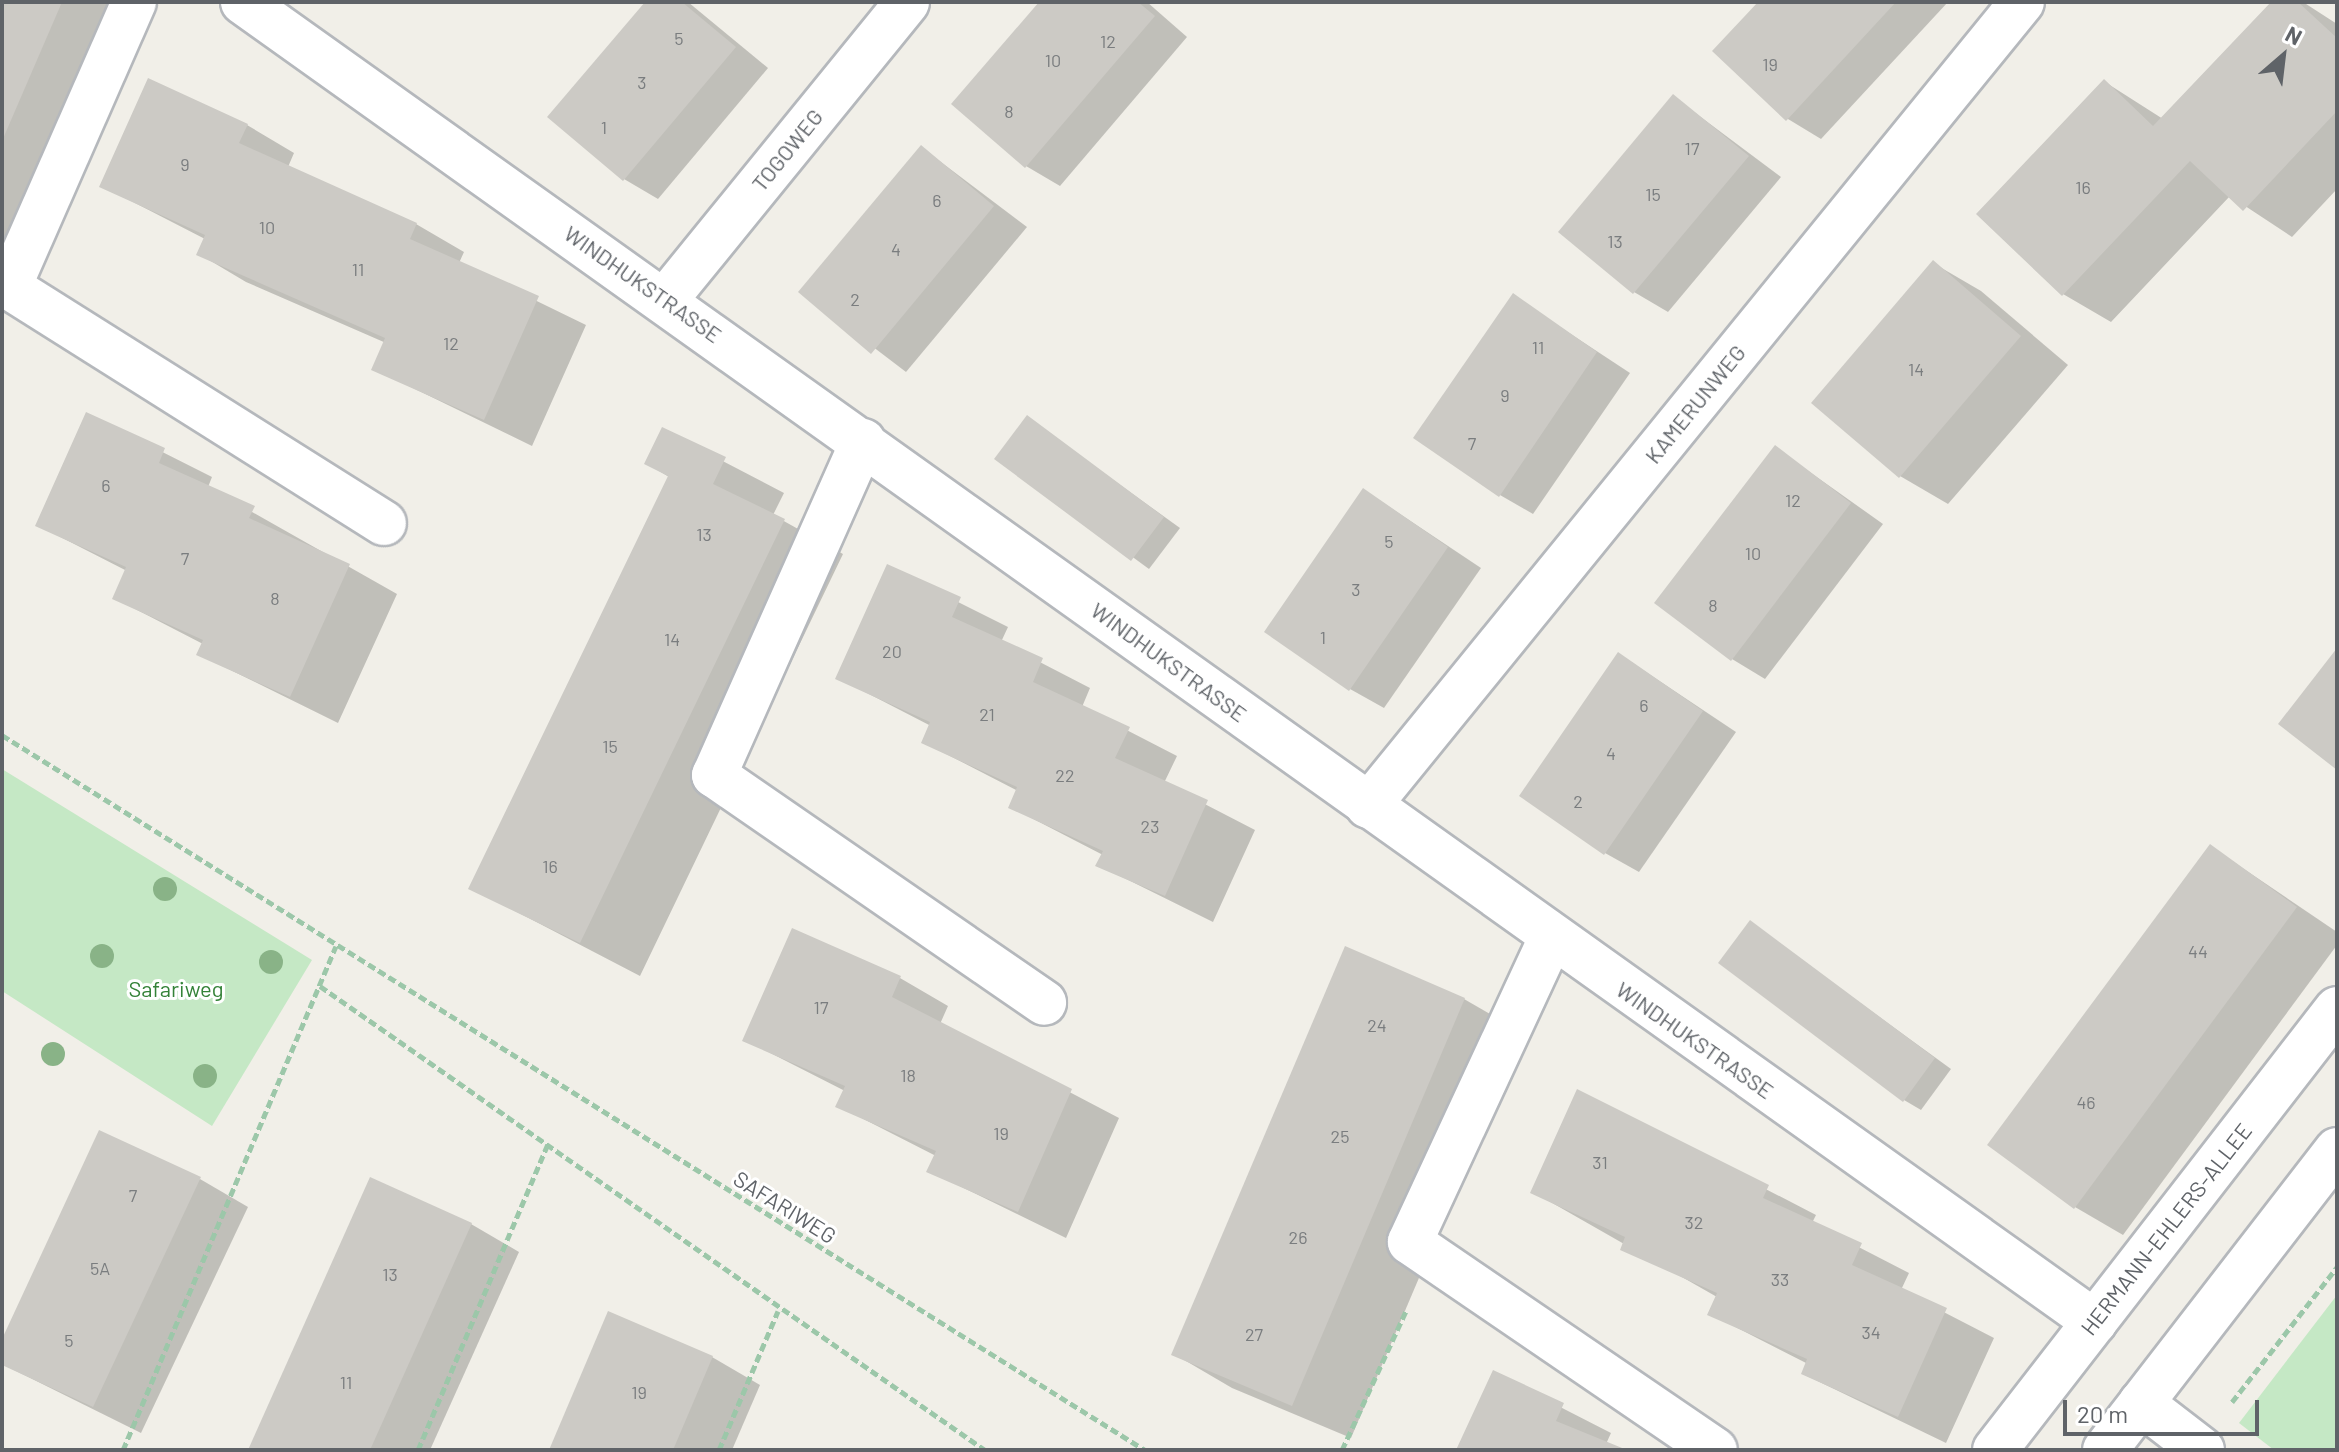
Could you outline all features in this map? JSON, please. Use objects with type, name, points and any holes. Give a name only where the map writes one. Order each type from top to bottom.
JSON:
[{"type":"street","points":[[134,2],[9,287],[384,523]]},
{"type":"street","name":"WINDHUKSTRASSE","points":[[243,2],[666,299],[1551,938],[2095,1322]]},
{"type":"street","name":"TOGOWEG","points":[[666,299],[907,2]]},
{"type":"street","name":"KAMERUNWEG","points":[[1368,806],[2022,2]]},
{"type":"street","points":[[863,441],[714,775],[1044,1003]]},
{"type":"street","points":[[1551,938],[1410,1242],[1715,1450]]},
{"type":"street","name":"HERMANN-EHLERS-ALLEE","points":[[1995,1450],[2337,1009]]},
{"type":"street","points":[[2105,1450],[2337,1150]]},
{"type":"street","points":[[2141,1403],[2202,1450]]},
{"type":"path","name":"SAFARIWEG","points":[[2,735],[1145,1450]]},
{"type":"path","points":[[123,1450],[336,946]]},
{"type":"path","points":[[320,986],[548,1143],[778,1311],[985,1450]]},
{"type":"path","points":[[418,1450],[548,1143]]},
{"type":"path","points":[[1342,1450],[1431,1257]]},
{"type":"path","points":[[2229,1406],[2337,1267]]},
{"type":"path","points":[[719,1450],[778,1311]]},
{"type":"green space","name":"Safariweg","points":[[2,769],[312,960],[212,1126],[2,991]]},
{"type":"green space","points":[[2337,1295],[2337,1450],[2274,1450],[2239,1423]]},
{"type":"building","points":[[2,2],[62,2],[2,141]]},
{"type":"building","points":[[645,2],[682,2],[736,47],[623,181],[547,117]]},
{"type":"building","points":[[1039,2],[1138,2],[1155,16],[1025,168],[951,104]]},
{"type":"building","points":[[1758,2],[1896,2],[1786,121],[1712,51]]},
{"type":"building","points":[[2271,2],[2298,2],[2337,38],[2337,111],[2243,211],[2190,161],[2062,296],[1976,214],[2104,79],[2153,126]]},
{"type":"building","points":[[148,78],[248,124],[239,143],[417,223],[410,239],[539,296],[484,420],[371,370],[385,338],[196,255],[205,235],[99,187]]},
{"type":"building","points":[[1673,94],[1749,156],[1633,294],[1558,232]]},
{"type":"building","points":[[921,145],[994,206],[871,354],[798,292]]},
{"type":"building","points":[[1933,260],[2021,336],[1899,478],[1811,403]]},
{"type":"building","points":[[1513,293],[1597,352],[1499,497],[1413,438]]},
{"type":"building","points":[[86,412],[165,448],[159,463],[255,506],[249,518],[350,564],[290,697],[196,655],[203,640],[112,599],[126,567],[35,526]]},
{"type":"building","points":[[1027,415],[1164,517],[1131,561],[994,459]]},
{"type":"building","points":[[662,427],[726,457],[713,484],[785,519],[580,943],[468,889],[668,476],[644,464]]},
{"type":"building","points":[[1775,445],[1851,503],[1731,661],[1654,603]]},
{"type":"building","points":[[1363,488],[1448,547],[1349,691],[1264,632]]},
{"type":"building","points":[[887,564],[961,597],[952,617],[1043,658],[1033,682],[1130,727],[1115,758],[1208,800],[1165,896],[1095,866],[1103,851],[1008,808],[1017,787],[921,743],[930,722],[835,679]]},
{"type":"building","points":[[2337,648],[2337,770],[2278,724]]},
{"type":"building","points":[[1618,652],[1703,711],[1604,855],[1519,796]]},
{"type":"building","points":[[2210,844],[2297,907],[2074,1209],[1987,1145]]},
{"type":"building","points":[[1750,920],[1935,1058],[1903,1102],[1718,963]]},
{"type":"building","points":[[792,928],[901,976],[892,997],[1072,1089],[1018,1212],[926,1172],[936,1151],[835,1107],[845,1086],[742,1041]]},
{"type":"building","points":[[1345,946],[1465,998],[1292,1406],[1171,1355]]},
{"type":"building","points":[[1577,1089],[1769,1185],[1763,1198],[1862,1243],[1852,1265],[1947,1308],[1898,1417],[1801,1374],[1807,1359],[1707,1315],[1717,1293],[1620,1250],[1625,1237],[1530,1193]]},
{"type":"building","points":[[99,1130],[201,1177],[93,1407],[2,1365],[2,1339]]},
{"type":"building","points":[[370,1177],[472,1223],[370,1450],[248,1450]]},
{"type":"building","points":[[608,1311],[713,1356],[673,1450],[549,1450]]},
{"type":"building","points":[[1493,1370],[1564,1403],[1556,1421],[1627,1450],[1456,1450]]}]
